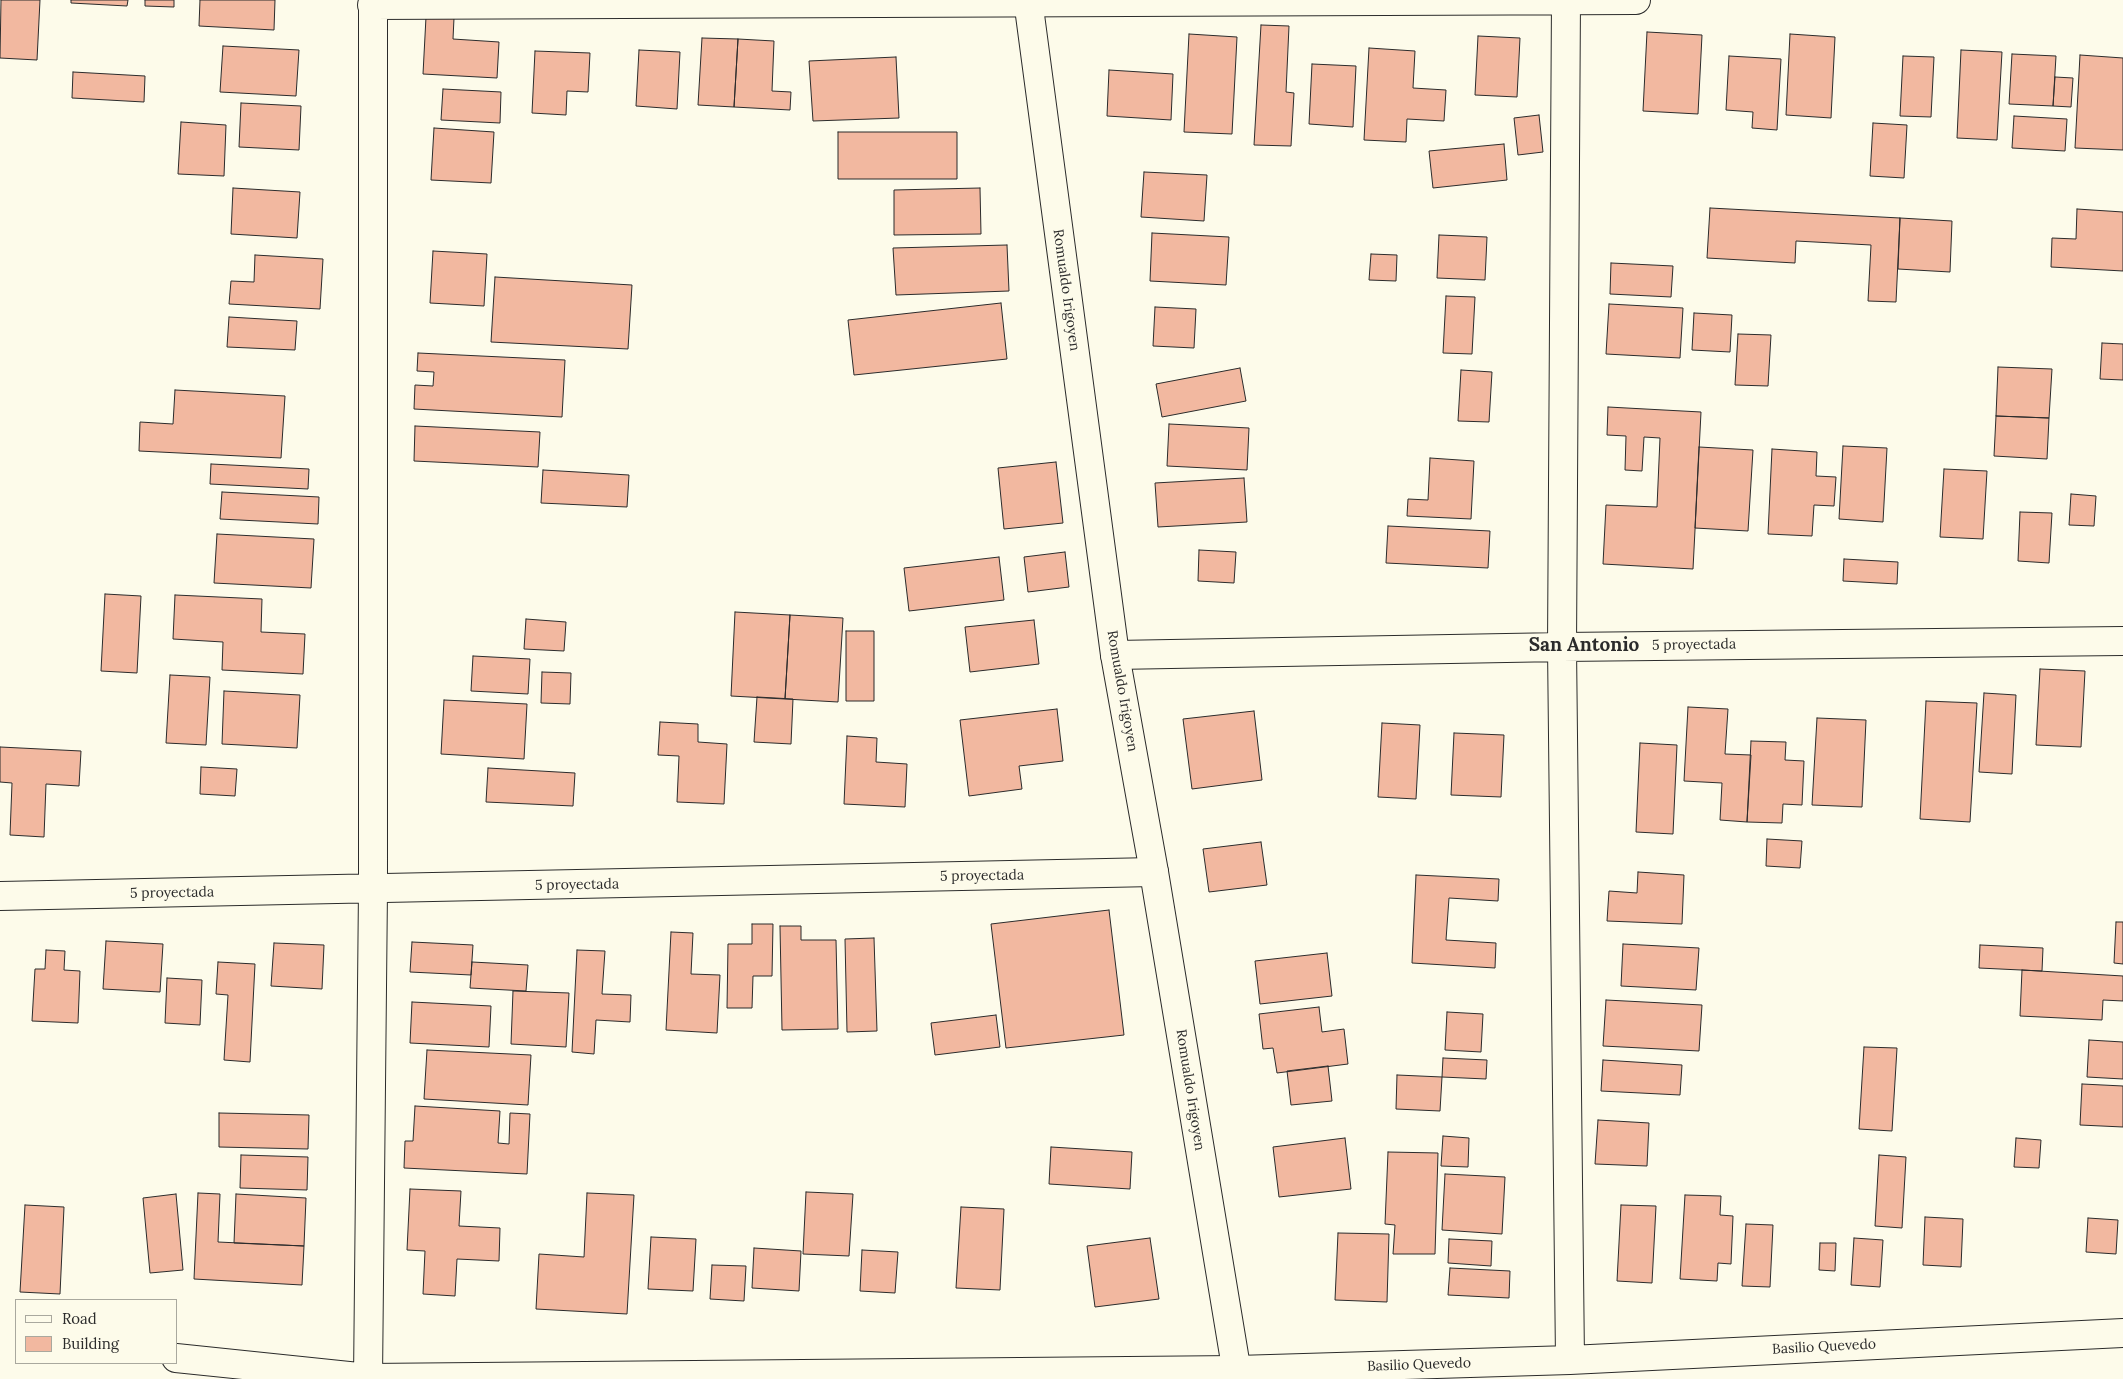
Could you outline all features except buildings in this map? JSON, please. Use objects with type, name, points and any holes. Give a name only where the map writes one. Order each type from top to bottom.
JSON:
[{"type":"street","points":[[1566,0],[1562,647],[1570,1360]]},
{"type":"street","points":[[368,1378],[373,889],[372,2],[1636,0]]},
{"type":"street","name":"Romualdo Irigoyen","points":[[1028,1],[1115,656],[1154,872],[1238,1375]]},
{"type":"street","name":"5 proyectada","points":[[1115,656],[1562,647],[2123,641]]},
{"type":"street","name":"5 proyectada","points":[[0,896],[1154,872]]},
{"type":"street","name":"Basilio Quevedo","points":[[178,1358],[368,1378],[1238,1375],[2123,1333]]},
{"type":"district","name":"San Antonio","points":[[1584,646]]}]
